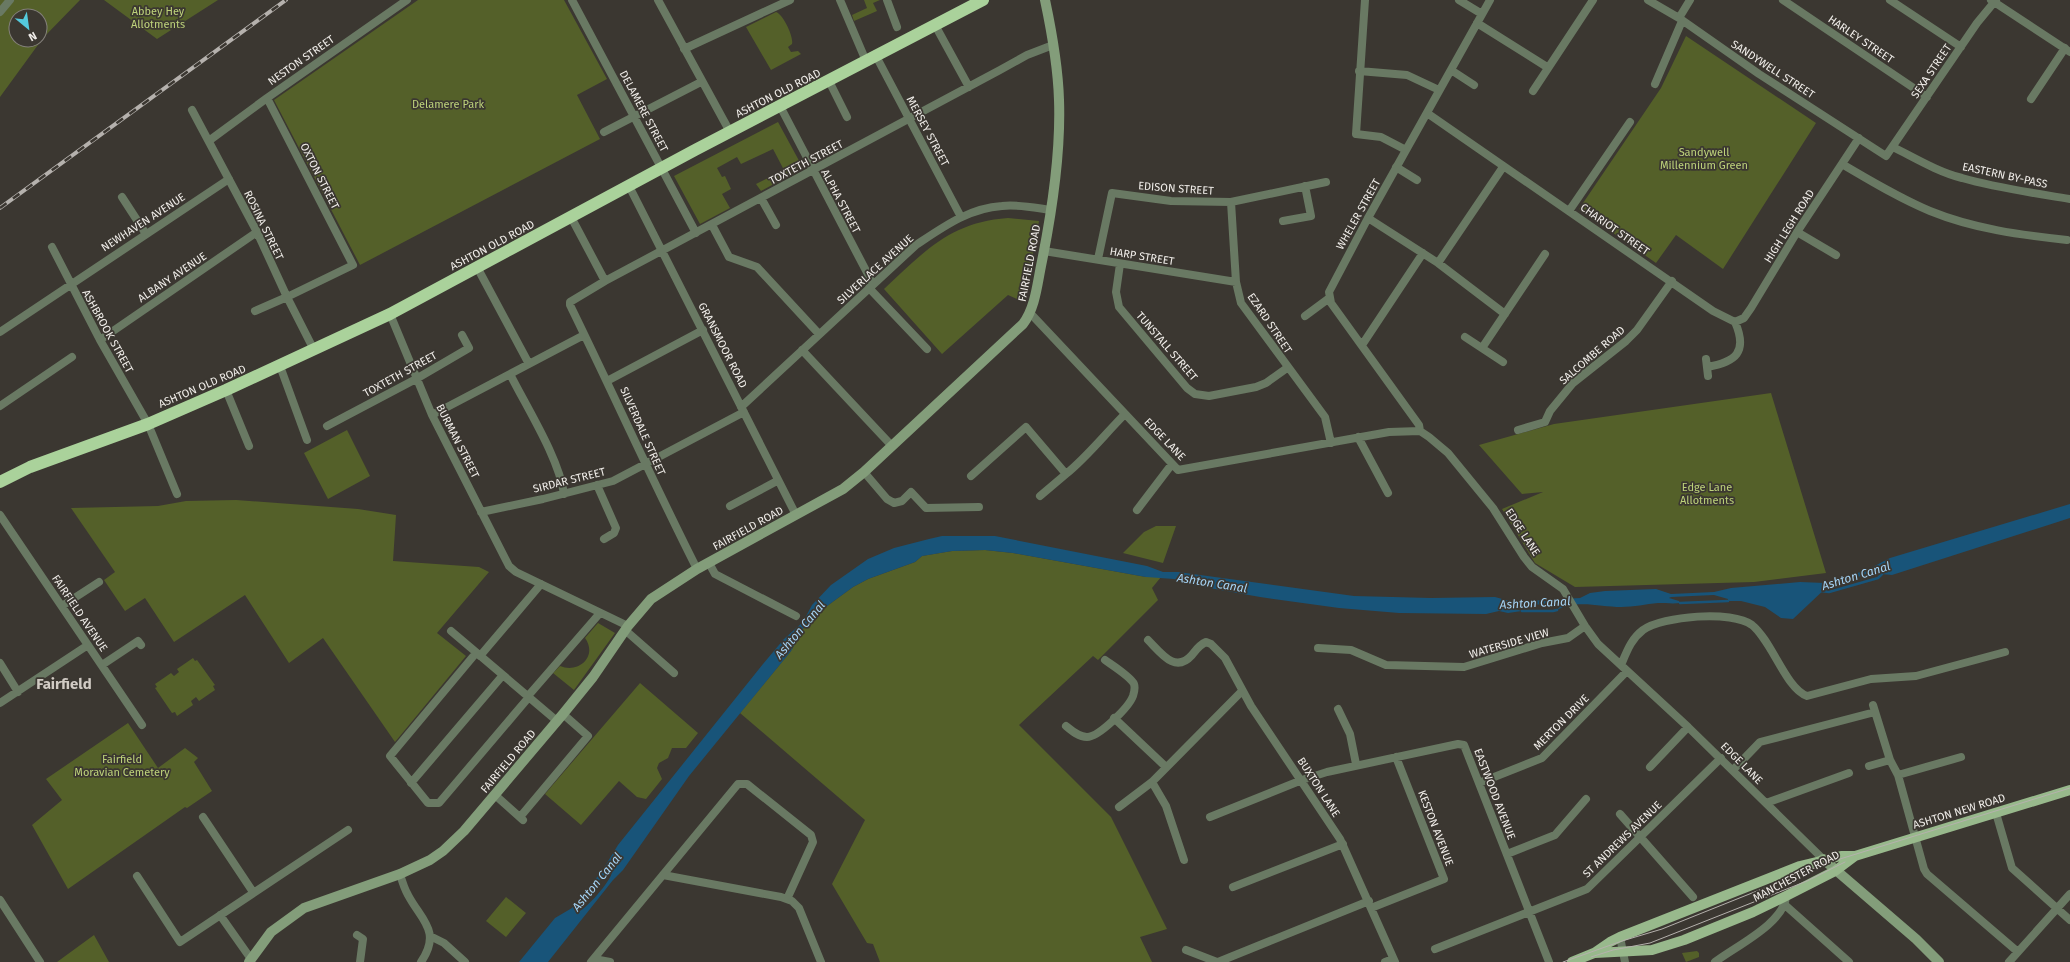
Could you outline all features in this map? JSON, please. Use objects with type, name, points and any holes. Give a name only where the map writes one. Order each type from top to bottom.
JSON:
[{"type":"highway","name":"ASHTON OLD ROAD","points":[[0,482],[30,467],[148,424],[280,366],[390,314],[662,168],[983,0]]},
{"type":"main road","name":"ASHTON NEW ROAD","points":[[1855,856],[2070,790]]},
{"type":"main road","name":"MANCHESTER ROAD","points":[[1572,962],[1594,953],[1620,936],[1800,866],[1823,859],[1841,856],[1855,856]]},
{"type":"main road","name":"MANCHESTER ROAD","points":[[1594,953],[1646,951],[1664,947],[1753,912],[1786,901],[1835,871],[1855,856]]},
{"type":"street","points":[[0,12],[10,0]]},
{"type":"street","name":"NESTON STREET","points":[[210,140],[267,98],[407,0]]},
{"type":"street","name":"DELAMERE STREET","points":[[572,0],[696,233]]},
{"type":"street","points":[[658,0],[730,132]]},
{"type":"street","points":[[684,49],[790,0]]},
{"type":"street","name":"MERSEY STREET","points":[[840,0],[871,59],[910,119],[961,217]]},
{"type":"street","points":[[887,0],[897,27]]},
{"type":"street","name":"FAIRFIELD ROAD","points":[[250,961],[271,932],[304,908],[400,874],[430,860],[447,848],[464,831],[560,718],[593,677],[626,628],[651,599],[709,563],[834,495],[864,472],[1018,328],[1031,314],[1051,210],[1056,163],[1059,100],[1053,45],[1045,0]]},
{"type":"street","points":[[1365,0],[1359,71],[1356,134],[1381,137],[1406,150]]},
{"type":"street","points":[[1459,0],[1482,14]]},
{"type":"street","name":"WHELER STREET","points":[[1328,299],[1332,286],[1368,218],[1490,0]]},
{"type":"street","points":[[1533,91],[1547,67],[1593,0]]},
{"type":"street","name":"SANDYWELL STREET","points":[[1648,0],[1886,156]]},
{"type":"street","points":[[1655,84],[1680,20],[1690,0]]},
{"type":"street","name":"HARLEY STREET","points":[[1783,0],[1927,97]]},
{"type":"street","points":[[1890,0],[1961,47]]},
{"type":"street","points":[[1994,1],[2067,50],[2031,99]]},
{"type":"street","name":"SEXA STREET","points":[[1886,156],[1994,1]]},
{"type":"street","points":[[1477,23],[1547,67]]},
{"type":"street","points":[[935,25],[969,87]]},
{"type":"street","name":"TOXTETH STREET","points":[[570,302],[605,281],[813,171],[1027,55],[1053,45]]},
{"type":"street","points":[[1451,70],[1474,85]]},
{"type":"street","points":[[1359,71],[1407,75],[1439,90]]},
{"type":"street","points":[[829,81],[847,117]]},
{"type":"street","points":[[604,132],[702,82]]},
{"type":"street","name":"OXTON STREET","points":[[267,98],[353,265],[287,298]]},
{"type":"street","name":"ALPHA STREET","points":[[780,106],[871,286],[926,349]]},
{"type":"street","name":"ROSINA STREET","points":[[192,110],[210,140],[257,232],[287,298],[314,350]]},
{"type":"street","name":"CHARIOT STREET","points":[[1427,113],[1726,319],[1735,322]]},
{"type":"street","points":[[1569,211],[1630,122]]},
{"type":"street","name":"HIGH LEGH ROAD","points":[[1735,322],[1744,318],[1748,313],[1797,232],[1859,138]]},
{"type":"street","name":"EASTERN BY-PASS","points":[[1893,147],[1926,164],[1961,178],[2006,189],[2070,199]]},
{"type":"street","points":[[1842,164],[1884,189],[1931,211],[1979,226],[2025,236],[2067,240]]},
{"type":"street","points":[[1438,263],[1503,166]]},
{"type":"street","points":[[1396,167],[1417,180]]},
{"type":"street","name":"NEWHAVEN AVENUE","points":[[0,332],[229,179]]},
{"type":"street","name":"EDISON STREET","points":[[1098,259],[1112,193],[1170,201],[1231,202],[1326,182]]},
{"type":"street","name":"GRANSMOOR ROAD","points":[[629,186],[703,330],[777,481],[796,515]]},
{"type":"street","points":[[1283,222],[1312,216],[1305,186]]},
{"type":"street","points":[[122,197],[146,234]]},
{"type":"street","points":[[761,198],[776,225]]},
{"type":"street","name":"EZARD STREET","points":[[1231,202],[1236,282],[1241,303],[1287,368],[1326,417],[1331,443]]},
{"type":"street","name":"SILVERLACE AVENUE","points":[[742,409],[802,350],[916,245],[947,224],[971,212],[1003,206],[1051,210]]},
{"type":"street","points":[[571,217],[605,281]]},
{"type":"street","points":[[1368,218],[1438,263],[1505,314]]},
{"type":"street","points":[[712,225],[729,257],[757,267],[819,334]]},
{"type":"street","name":"ALBANY AVENUE","points":[[100,340],[257,232]]},
{"type":"street","points":[[1797,232],[1836,255]]},
{"type":"street","name":"ASHBROOK STREET","points":[[52,247],[100,340],[148,424],[177,494]]},
{"type":"street","name":"HARP STREET","points":[[1044,251],[1236,282]]},
{"type":"street","points":[[1362,345],[1423,253]]},
{"type":"street","points":[[1482,348],[1545,254]]},
{"type":"street","name":"TUNSTALL STREET","points":[[1120,264],[1116,292],[1119,307],[1187,388],[1196,394],[1209,396],[1256,387],[1266,383],[1287,368]]},
{"type":"street","points":[[477,267],[529,364]]},
{"type":"street","name":"SALCOMBE ROAD","points":[[1518,430],[1545,422],[1550,411],[1573,383],[1626,341],[1636,330],[1672,282]]},
{"type":"street","points":[[255,311],[287,298]]},
{"type":"street","points":[[1304,316],[1328,299],[1419,426],[1420,431]]},
{"type":"street","name":"SILVERDALE STREET","points":[[570,302],[584,335],[608,380],[646,464],[697,570]]},
{"type":"street","name":"BURMAN STREET","points":[[390,314],[432,415],[509,566],[516,572],[541,584]]},
{"type":"street","name":"EDGE LANE","points":[[1031,314],[1178,470],[1389,432],[1420,431],[1429,437],[1448,453],[1471,479],[1493,508],[1516,545],[1532,567],[1563,589],[1585,626],[1598,644],[1721,758],[1835,871],[1894,919],[1939,962]]},
{"type":"street","points":[[1706,359],[1708,372],[1728,363],[1734,358],[1739,350],[1741,342],[1735,322]]},
{"type":"street","points":[[608,380],[703,330]]},
{"type":"street","name":"TOXTETH STREET","points":[[327,426],[416,379],[469,348],[462,335]]},
{"type":"street","points":[[432,415],[584,335]]},
{"type":"street","points":[[1465,337],[1503,362]]},
{"type":"street","points":[[802,350],[892,446]]},
{"type":"street","points":[[0,406],[72,357]]},
{"type":"street","points":[[280,366],[307,440]]},
{"type":"street","points":[[510,374],[554,459],[561,476],[564,494]]},
{"type":"street","points":[[226,390],[249,446]]},
{"type":"street","name":"SIRDAR STREET","points":[[481,512],[564,494],[613,480],[646,464],[742,409]]},
{"type":"street","points":[[1040,496],[1082,460],[1107,432],[1126,414]]},
{"type":"street","points":[[972,476],[1026,427],[1066,474]]},
{"type":"street","points":[[1358,437],[1388,493]]},
{"type":"street","points":[[1137,510],[1172,464]]},
{"type":"street","points":[[864,472],[887,499],[894,503],[902,501],[911,492],[926,508],[979,507]]},
{"type":"street","points":[[730,506],[777,481]]},
{"type":"street","points":[[597,485],[616,528],[614,533],[604,540]]},
{"type":"street","name":"FAIRFIELD AVENUE","points":[[0,515],[142,725]]},
{"type":"street","points":[[709,563],[715,574],[796,616]]},
{"type":"street","points":[[62,606],[99,582]]},
{"type":"street","points":[[600,613],[439,802],[428,803],[390,756],[541,584],[600,613],[626,628],[674,673]]},
{"type":"street","points":[[1624,668],[1631,641],[1651,626],[1665,621],[1711,617],[1733,618],[1752,625],[1766,641],[1795,688],[1807,696],[1871,680],[1916,676],[2005,652]]},
{"type":"street","name":"WATERSIDE VIEW","points":[[1318,648],[1351,650],[1386,665],[1464,667],[1542,643],[1568,638],[1585,626]]},
{"type":"street","points":[[451,631],[529,697],[588,736],[522,818],[494,795]]},
{"type":"street","name":"BUXTON LANE","points":[[1148,640],[1170,661],[1176,663],[1186,660],[1202,644],[1208,642],[1220,653],[1242,691],[1343,844],[1394,960]]},
{"type":"street","points":[[102,665],[138,641],[141,645]]},
{"type":"street","points":[[0,703],[88,645]]},
{"type":"street","points":[[1066,726],[1075,733],[1087,737],[1097,734],[1114,718],[1133,696],[1134,684],[1129,678],[1106,660]]},
{"type":"street","points":[[0,663],[18,692]]},
{"type":"street","name":"MERTON DRIVE","points":[[1479,783],[1542,758],[1624,668]]},
{"type":"street","points":[[411,783],[503,674]]},
{"type":"street","points":[[1118,807],[1152,782],[1242,691]]},
{"type":"street","points":[[1733,770],[1760,742],[1874,708],[1890,760],[1898,775],[1927,874],[2018,952]]},
{"type":"street","points":[[1338,709],[1350,734],[1356,764]]},
{"type":"street","points":[[1114,718],[1166,767]]},
{"type":"street","points":[[1650,768],[1688,727]]},
{"type":"street","name":"EASTWOOD AVENUE","points":[[1210,817],[1302,780],[1356,764],[1458,744],[1464,745],[1549,962]]},
{"type":"street","name":"KESTON AVENUE","points":[[1370,904],[1444,879],[1396,756]]},
{"type":"street","points":[[1898,775],[1961,757]]},
{"type":"street","name":"ST ANDREWS AVENUE","points":[[1435,949],[1587,889],[1721,758]]},
{"type":"street","points":[[1869,766],[1890,760]]},
{"type":"street","points":[[1766,803],[1849,774]]},
{"type":"street","points":[[1152,782],[1166,806],[1184,860]]},
{"type":"street","points":[[592,960],[734,787],[744,783],[811,835],[812,842],[787,898]]},
{"type":"street","points":[[1507,854],[1555,835],[1586,799]]},
{"type":"street","points":[[1996,813],[2012,868],[2070,920]]},
{"type":"street","points":[[1620,814],[1693,897]]},
{"type":"street","points":[[203,817],[253,892]]},
{"type":"street","points":[[137,876],[180,942],[348,830]]},
{"type":"street","points":[[1233,887],[1343,844]]},
{"type":"street","points":[[400,874],[407,894],[427,923],[430,936],[427,951],[421,962]]},
{"type":"street","points":[[662,875],[787,898],[796,904],[821,962]]},
{"type":"street","points":[[2009,962],[2070,894]]},
{"type":"street","points":[[0,900],[40,962]]},
{"type":"street","points":[[1715,962],[1760,931],[1786,901],[1797,915],[1849,962]]},
{"type":"street","points":[[1186,950],[1218,962],[1370,904]]},
{"type":"street","points":[[220,914],[250,961]]},
{"type":"street","points":[[357,935],[363,939],[360,962]]},
{"type":"street","points":[[430,936],[444,943],[465,962]]},
{"type":"street","points":[[1620,936],[1625,962]]},
{"type":"street","points":[[592,960],[610,962]]},
{"type":"street","points":[[1385,962],[1394,960]]},
{"type":"green space","points":[[0,0],[80,0],[48,33],[48,8],[8,8],[8,48],[36,48],[0,97]]},
{"type":"green space","name":"Abbey Hey Allotments","points":[[104,0],[218,0],[157,39]]},
{"type":"green space","name":"Delamere Park","points":[[418,0],[564,0],[607,79],[577,95],[600,139],[360,265],[274,100]]},
{"type":"green space","points":[[864,0],[880,0],[873,3],[877,11],[854,21],[852,15],[867,8]]},
{"type":"green space","points":[[776,12],[785,21],[790,31],[792,44],[788,47],[791,52],[798,51],[801,54],[771,70],[746,27]]},
{"type":"green space","name":"Sandywell Millennium Green","points":[[1686,36],[1816,123],[1723,269],[1676,235],[1656,263],[1579,209],[1661,88]]},
{"type":"green space","points":[[778,122],[803,168],[761,191],[756,184],[784,170],[773,149],[741,164],[737,157],[717,168],[722,177],[725,176],[731,189],[722,194],[730,208],[700,224],[674,176]]},
{"type":"green space","points":[[1008,218],[1039,221],[1024,302],[1008,295],[942,354],[884,289],[926,251],[954,232],[988,221]]},
{"type":"green space","name":"Edge Lane Allotments","points":[[1771,393],[1826,573],[1754,582],[1575,587],[1535,563],[1502,509],[1543,492],[1522,494],[1479,445],[1554,424]]},
{"type":"green space","points":[[347,430],[370,476],[328,499],[304,453]]},
{"type":"green space","points":[[236,500],[358,509],[396,515],[393,561],[479,567],[489,572],[437,633],[466,656],[395,742],[323,638],[289,663],[245,595],[174,642],[145,598],[125,611],[104,580],[115,572],[71,508],[158,506],[186,501]]},
{"type":"green space","points":[[1156,526],[1176,526],[1163,563],[1123,553],[1144,532]]},
{"type":"green space","points":[[985,550],[1013,553],[1146,577],[1161,577],[1152,588],[1158,600],[1098,660],[1093,656],[1019,725],[1111,817],[1167,929],[1140,937],[1152,962],[880,962],[873,944],[867,943],[832,884],[865,820],[740,713],[791,651],[804,627],[812,617],[853,587],[868,579],[915,562],[922,556],[952,551]]},
{"type":"green space","points":[[598,623],[615,633],[574,690],[553,673],[560,666],[574,668],[584,662],[588,657],[589,651],[585,638]]},
{"type":"green space","points":[[193,658],[195,661],[197,660],[215,685],[213,686],[215,690],[199,701],[196,697],[191,701],[193,705],[177,716],[175,712],[172,713],[155,688],[157,687],[155,684],[171,673],[174,676],[179,672],[177,669]]},
{"type":"green space","points":[[640,683],[698,733],[686,748],[672,748],[668,758],[659,763],[657,768],[662,779],[646,799],[637,797],[619,781],[581,825],[545,794]]},
{"type":"green space","name":"Fairfield Moravian Cemetery","points":[[128,723],[158,768],[185,748],[198,758],[194,762],[212,791],[187,808],[185,807],[68,889],[32,825],[62,800],[46,779]]},
{"type":"green space","points":[[506,897],[526,913],[506,937],[486,921]]},
{"type":"green space","points":[[94,935],[109,962],[57,962]]},
{"type":"green space","points":[[1697,951],[1699,953],[1699,957],[1686,962],[1682,953]]},
{"type":"water","name":"Ashton Canal","points":[[2070,504],[2070,518],[1892,575],[1870,573],[1827,587],[1793,619],[1781,618],[1765,607],[1741,601],[1728,601],[1728,599],[1714,595],[1671,597],[1669,598],[1679,601],[1680,603],[1658,603],[1626,607],[1580,604],[1557,610],[1561,605],[1560,604],[1514,605],[1513,607],[1515,609],[1522,611],[1508,613],[1499,611],[1486,614],[1399,613],[1339,608],[1260,597],[1187,584],[1174,579],[1146,577],[1013,553],[985,550],[952,551],[922,556],[915,562],[868,579],[853,587],[812,617],[804,627],[791,651],[689,776],[623,870],[613,880],[548,962],[519,962],[555,918],[572,908],[602,871],[618,845],[763,664],[784,639],[803,622],[812,605],[831,585],[868,559],[894,548],[942,536],[995,536],[1147,566],[1163,572],[1178,572],[1354,596],[1431,598],[1495,597],[1513,602],[1580,598],[1590,593],[1605,591],[1656,589],[1671,594],[1714,592],[1731,588],[1800,582],[1825,583],[1867,570],[1890,558]],"holes":[[[612,871],[611,875],[592,901],[576,913],[578,907],[604,875]]]},
{"type":"waterway","name":"Ashton Canal","points":[[1821,591],[1829,592],[1878,578],[1882,574]]},
{"type":"waterway","points":[[1680,603],[1728,601]]},
{"type":"waterway","name":"Ashton Canal","points":[[1522,611],[1557,610]]},
{"type":"tram line","points":[[1563,962],[1622,941],[1662,929],[1827,863],[2070,788]]},
{"type":"tram line","points":[[1591,957],[1613,950],[1650,943],[1807,881],[1845,862]]},
{"type":"railway","points":[[0,208],[286,0]]},
{"type":"district","name":"Fairfield","points":[[64,684]]}]
